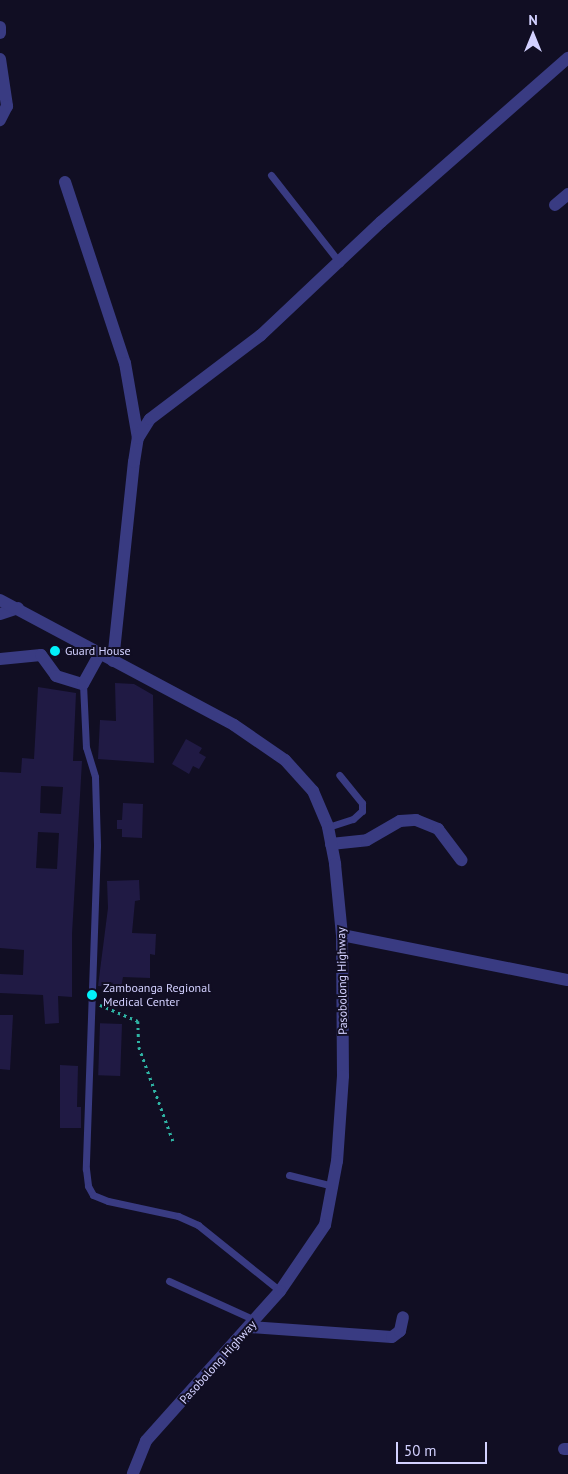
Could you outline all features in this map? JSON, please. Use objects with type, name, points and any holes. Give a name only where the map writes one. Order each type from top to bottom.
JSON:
[{"type":"street","points":[[0,27],[0,33]]},
{"type":"street","points":[[138,438],[150,419],[262,336],[341,263],[381,222],[568,58]]},
{"type":"street","points":[[0,59],[8,106],[0,120]]},
{"type":"street","points":[[64,182],[125,363],[138,438],[113,661]]},
{"type":"street","points":[[555,205],[568,194]]},
{"type":"street","name":"Pasobolong Highway","points":[[0,600],[234,725],[285,760],[313,791],[328,827],[331,844],[342,936],[343,1076],[333,1186],[325,1225],[280,1291],[146,1441],[134,1474]]},
{"type":"street","points":[[0,614],[18,608]]},
{"type":"street","points":[[0,659],[41,655],[56,676],[82,684],[100,653]]},
{"type":"street","points":[[331,844],[367,840],[400,822],[416,820],[438,829],[461,860]]},
{"type":"street","points":[[342,936],[568,980]]},
{"type":"street","points":[[252,1324],[392,1337],[400,1330],[403,1317]]},
{"type":"lane","points":[[271,175],[341,263]]},
{"type":"lane","points":[[82,684],[86,747],[95,777],[97,846],[94,1003],[86,1169],[93,1195],[178,1216],[198,1225],[280,1291]]},
{"type":"lane","points":[[328,827],[353,819],[362,811],[362,803],[339,775]]},
{"type":"lane","points":[[289,1174],[333,1186]]},
{"type":"lane","points":[[169,1281],[252,1324]]},
{"type":"path","points":[[94,1003],[138,1021],[139,1047],[173,1140]]},
{"type":"building","name":"Guard House","points":[[54,644],[63,649],[56,659],[49,652]]},
{"type":"building","points":[[115,683],[134,684],[153,695],[154,763],[98,759],[100,720],[116,721]]},
{"type":"building","points":[[38,687],[76,693],[73,761],[82,761],[72,934],[72,997],[58,996],[59,1023],[45,1024],[43,995],[0,993],[0,974],[23,975],[24,950],[0,948],[0,772],[21,773],[22,758],[34,759]],"holes":[[[41,786],[63,787],[61,814],[40,813]],[[38,832],[59,833],[57,869],[36,868]]]},
{"type":"building","points":[[186,739],[202,748],[199,753],[206,757],[199,769],[193,766],[189,774],[172,764]]},
{"type":"building","points":[[123,803],[143,804],[142,838],[122,837],[122,829],[117,829],[117,820],[122,820]]},
{"type":"building","points":[[139,880],[140,900],[135,901],[132,933],[156,934],[155,955],[150,954],[150,978],[123,977],[121,988],[98,986],[108,908],[107,881]]},
{"type":"building","points":[[0,1015],[13,1015],[10,1070],[0,1069]]},
{"type":"building","points":[[100,1023],[122,1024],[120,1076],[98,1075]]},
{"type":"building","points":[[60,1065],[78,1066],[77,1107],[81,1107],[81,1128],[60,1128]]},
{"type":"place","name":"Guard House","points":[[55,651]]},
{"type":"place","name":"Zamboanga Regional Medical Center","points":[[92,995]]}]
